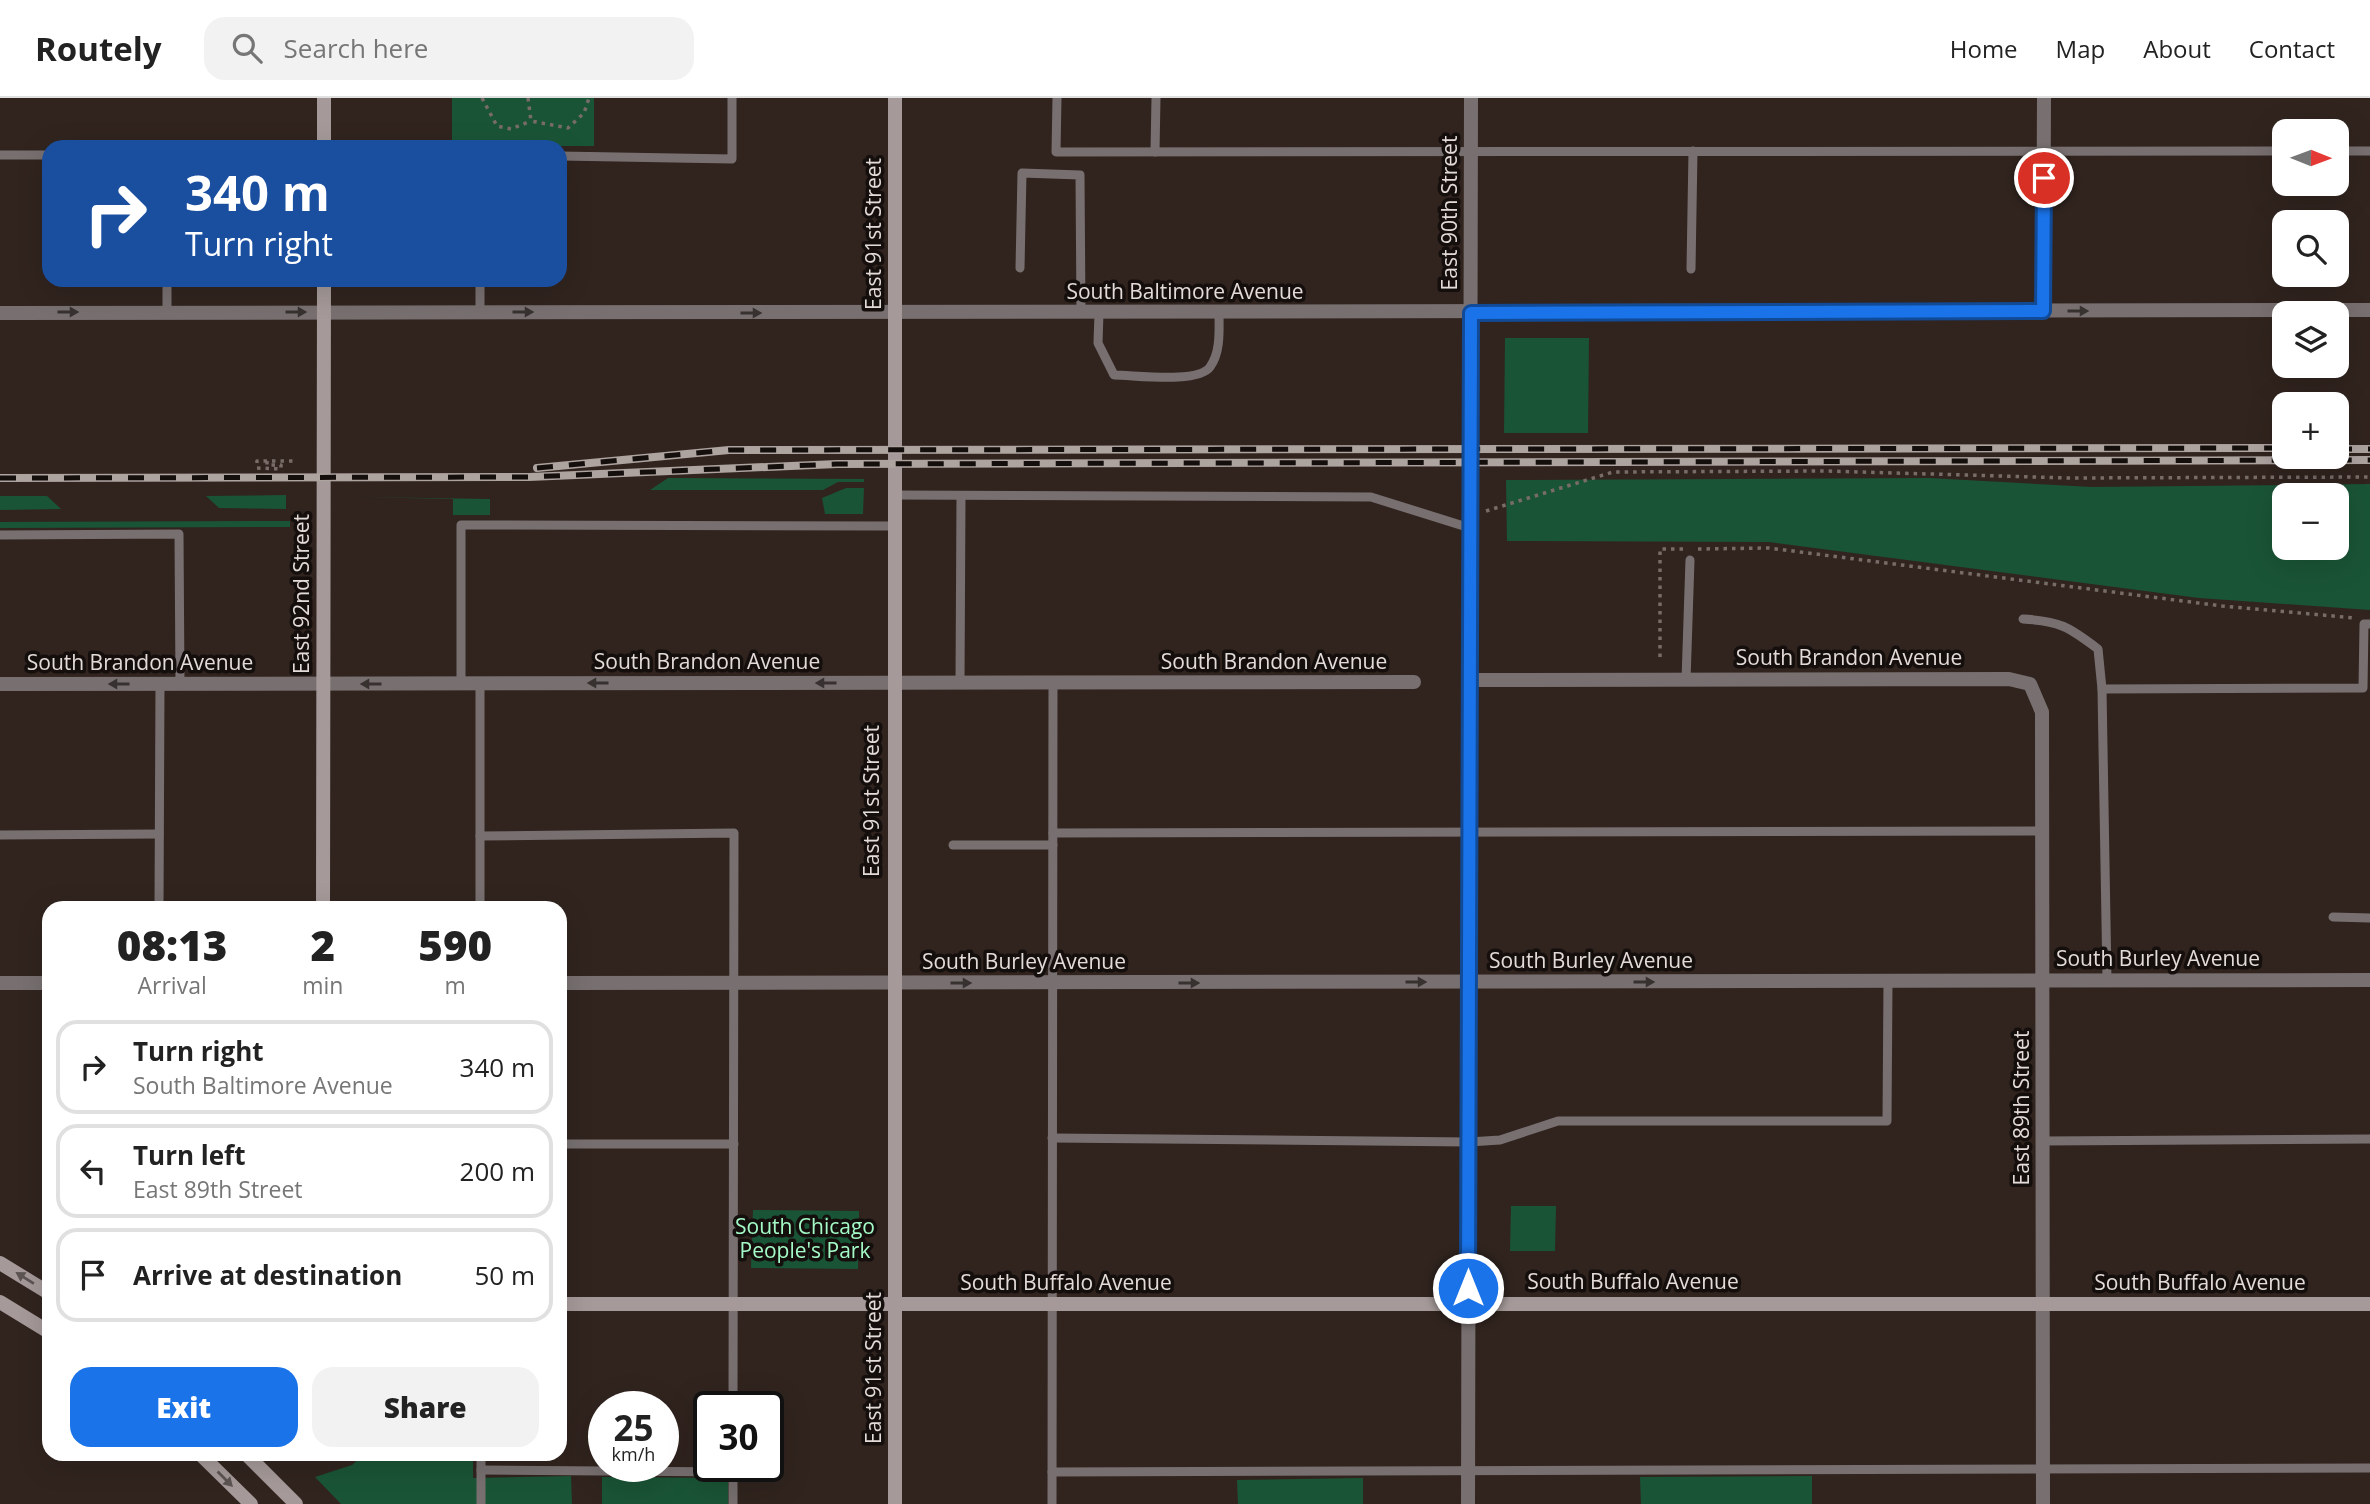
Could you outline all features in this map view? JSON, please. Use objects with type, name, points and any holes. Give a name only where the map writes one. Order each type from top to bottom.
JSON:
[{"type":"street","points":[[324,98],[324,140]]},
{"type":"street","name":"East 91st Street","points":[[895,98],[895,1504]]},
{"type":"street","name":"East 90th Street","points":[[1468,1504],[1471,98]]},
{"type":"street","points":[[2043,311],[2044,98]]},
{"type":"street","name":"East 92nd Street","points":[[323,901],[324,287]]},
{"type":"street","name":"South Baltimore Avenue","points":[[0,313],[2370,310]]},
{"type":"street","name":"South Brandon Avenue","points":[[1470,680],[2009,679],[2030,684],[2042,712]]},
{"type":"street","name":"South Brandon Avenue","points":[[0,684],[1415,682]]},
{"type":"street","name":"East 89th Street","points":[[2042,712],[2043,1504]]},
{"type":"street","name":"South Burley Avenue","points":[[567,984],[2370,980]]},
{"type":"street","points":[[0,983],[42,983]]},
{"type":"street","points":[[0,1263],[42,1289]]},
{"type":"street","points":[[0,1302],[42,1328]]},
{"type":"street","name":"South Buffalo Avenue","points":[[567,1304],[2370,1304]]},
{"type":"street","points":[[207,1461],[251,1504]]},
{"type":"street","points":[[253,1461],[296,1504]]},
{"type":"lane","points":[[567,156],[732,159],[732,98]]},
{"type":"lane","points":[[1057,98],[1056,152],[2272,151]]},
{"type":"lane","points":[[1155,152],[1156,98]]},
{"type":"lane","points":[[1691,269],[1693,151]]},
{"type":"lane","points":[[2349,151],[2370,151]]},
{"type":"lane","points":[[0,155],[42,155]]},
{"type":"lane","points":[[1020,268],[1021,173],[1080,175],[1081,313]]},
{"type":"lane","points":[[167,287],[167,312]]},
{"type":"lane","points":[[480,287],[480,312]]},
{"type":"lane","points":[[1099,313],[1098,343],[1114,375],[1197,377],[1210,367],[1218,345],[1219,313]]},
{"type":"lane","points":[[894,495],[1371,497],[1470,522]]},
{"type":"lane","points":[[960,683],[961,496]]},
{"type":"lane","points":[[461,683],[461,525],[894,526]]},
{"type":"lane","points":[[0,535],[179,534],[180,684]]},
{"type":"lane","points":[[1686,680],[1689,559]]},
{"type":"lane","points":[[2023,619],[2053,621],[2077,632],[2098,649],[2102,688],[2107,980]]},
{"type":"lane","points":[[2102,688],[2363,688],[2367,624]]},
{"type":"lane","points":[[1052,1504],[1053,683]]},
{"type":"lane","points":[[159,901],[160,684]]},
{"type":"lane","points":[[480,684],[481,901]]},
{"type":"lane","points":[[1053,833],[2042,831]]},
{"type":"lane","points":[[480,836],[734,833],[733,1391]]},
{"type":"lane","points":[[0,835],[159,834]]},
{"type":"lane","points":[[954,845],[1053,845]]},
{"type":"lane","points":[[2333,918],[2370,918]]},
{"type":"lane","points":[[1052,1138],[1469,1142],[1500,1140],[1558,1121],[1887,1121],[1888,981]]},
{"type":"lane","points":[[2043,1141],[2370,1139]]},
{"type":"lane","points":[[567,1144],[734,1144]]},
{"type":"lane","points":[[481,1461],[481,1504]]},
{"type":"lane","points":[[1052,1472],[2370,1468]]},
{"type":"lane","points":[[481,1470],[693,1469]]},
{"type":"lane","points":[[733,1482],[733,1504]]},
{"type":"path","points":[[482,98],[497,126],[511,129],[531,121],[568,128],[584,113],[589,98]]},
{"type":"path","points":[[528,98],[531,121]]},
{"type":"path","points":[[267,461],[267,465],[281,465],[281,468],[257,468],[255,464],[257,461],[267,461],[293,461]]},
{"type":"path","points":[[1470,522],[1613,472],[1827,471],[2067,478],[2370,477]]},
{"type":"path","points":[[1660,657],[1660,549],[1769,548],[2222,606],[2353,616],[2367,624]]},
{"type":"green space","points":[[452,98],[594,98],[594,146],[567,146],[567,140],[452,140]]},
{"type":"green space","points":[[1505,338],[1589,338],[1588,433],[1504,433]]},
{"type":"green space","points":[[668,478],[864,479],[864,482],[838,482],[823,490],[650,490]]},
{"type":"green space","points":[[1929,478],[2092,487],[2272,485],[2272,560],[2349,560],[2349,484],[2370,484],[2370,610],[2199,598],[1769,542],[1507,541],[1506,480]]},
{"type":"green space","points":[[846,488],[864,488],[863,514],[825,514],[822,498]]},
{"type":"green space","points":[[286,495],[286,509],[219,508],[206,496]]},
{"type":"green space","points":[[0,496],[47,496],[61,509],[0,510]]},
{"type":"green space","points":[[357,497],[490,499],[490,515],[453,515],[453,499]]},
{"type":"green space","points":[[290,521],[290,527],[0,528],[0,522]]},
{"type":"green space","points":[[1511,1206],[1556,1206],[1555,1251],[1510,1251]]},
{"type":"green space","name":"South Chicago People's Park","points":[[753,1210],[859,1211],[858,1269],[751,1268]]},
{"type":"green space","points":[[356,1461],[473,1461],[473,1478],[571,1476],[572,1504],[341,1504],[315,1477],[352,1465]]},
{"type":"green space","points":[[1812,1476],[1812,1504],[1641,1504],[1640,1477]]},
{"type":"green space","points":[[679,1478],[693,1478],[693,1482],[728,1482],[728,1504],[602,1504],[602,1482],[679,1482]]},
{"type":"green space","points":[[1363,1478],[1363,1504],[1238,1504],[1237,1480]]},
{"type":"railway","points":[[537,468],[729,450],[2272,448]]},
{"type":"railway","points":[[2349,449],[2370,449]]},
{"type":"railway","points":[[0,478],[529,477],[837,464],[2370,460]]},
{"type":"route","points":[[1468,1288],[1471,313],[2043,311],[2044,178]]}]
